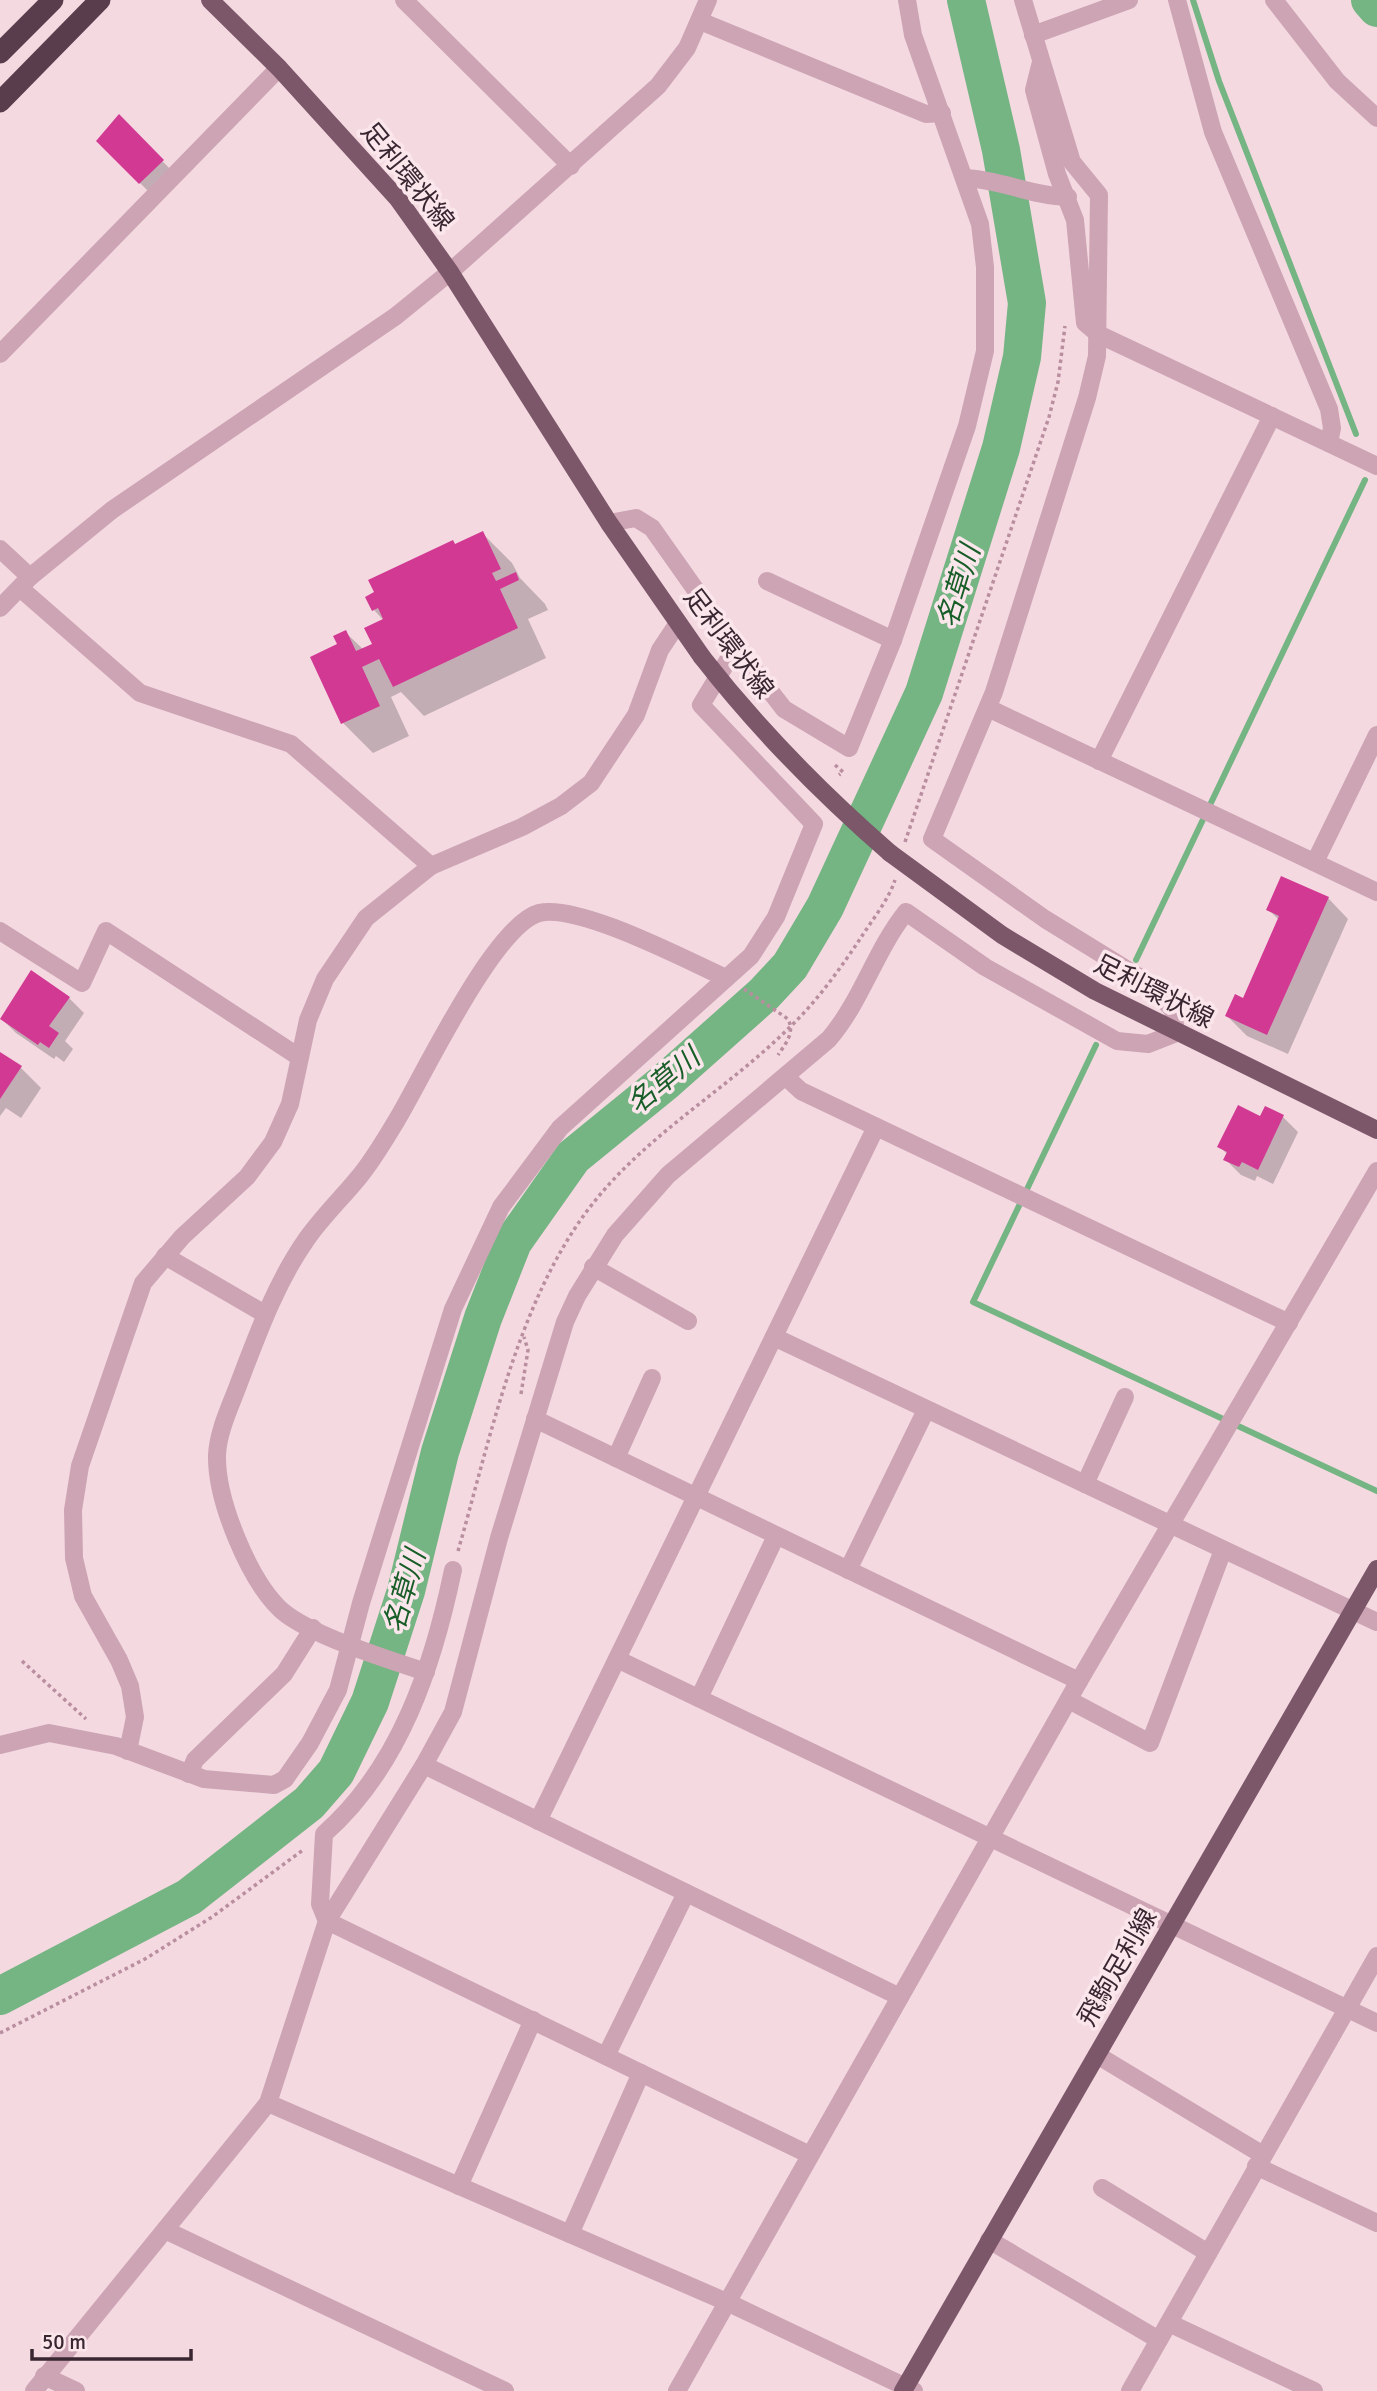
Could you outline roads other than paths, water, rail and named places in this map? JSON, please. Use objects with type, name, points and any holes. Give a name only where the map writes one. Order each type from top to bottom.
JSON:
[{"type":"highway","points":[[0,53],[54,0]]},
{"type":"highway","points":[[0,103],[100,0]]},
{"type":"main road","name":"足利環状線","points":[[210,0],[279,68],[398,199],[450,272],[609,523],[678,623],[702,657],[793,762],[897,848],[900,863],[1013,942],[1095,991],[1176,1034],[1377,1130]]},
{"type":"main road","name":"飛駒足利線","points":[[908,2390],[989,2240],[1377,1569]]},
{"type":"street","points":[[404,0],[571,166]]},
{"type":"street","points":[[0,608],[25,583],[112,510],[396,316],[450,272],[658,86],[687,48],[708,0]]},
{"type":"street","points":[[609,523],[636,519],[652,528],[736,647],[784,709],[849,748],[893,640],[979,383],[986,316],[985,267],[971,178],[942,113],[914,35],[907,0]]},
{"type":"street","points":[[76,2391],[39,2384],[268,2103],[327,1921],[424,1765],[453,1712],[565,1322],[593,1267],[645,1198],[668,1175],[786,1077],[844,1021],[893,928],[906,912],[985,967],[1117,1041],[1148,1044],[1176,1034],[1173,1010],[1147,982],[1045,919],[932,839],[988,708],[1067,470],[1095,366],[1098,334],[1099,195],[1072,162],[1023,0]]},
{"type":"street","points":[[1033,35],[1129,0]]},
{"type":"street","points":[[1177,0],[1213,132],[1329,409],[1332,428],[1329,443]]},
{"type":"street","points":[[1274,0],[1337,80],[1377,118]]},
{"type":"street","points":[[700,21],[926,114],[942,113]]},
{"type":"street","points":[[1041,62],[1034,90],[1057,173],[1059,197],[1075,220],[1085,323],[1098,334],[1377,466]]},
{"type":"street","points":[[0,354],[279,68]]},
{"type":"street","points":[[971,178],[1059,197]]},
{"type":"street","points":[[1099,761],[1272,416]]},
{"type":"street","points":[[0,549],[25,583],[140,693],[291,744],[431,866]]},
{"type":"street","points":[[767,582],[893,640]]},
{"type":"street","points":[[122,1749],[135,1717],[130,1686],[119,1660],[83,1596],[74,1558],[73,1510],[80,1466],[144,1283],[165,1256],[247,1177],[273,1142],[290,1104],[308,1020],[325,979],[366,918],[431,866],[522,827],[561,806],[592,783],[636,715],[660,650],[678,623]]},
{"type":"street","points":[[0,1745],[49,1733],[122,1749],[204,1779],[274,1785],[285,1779],[330,1708],[338,1690],[453,1309],[501,1208],[560,1128],[730,980],[751,956],[769,928],[814,824],[701,705],[736,647]]},
{"type":"street","points":[[988,708],[1377,891]]},
{"type":"street","points":[[1315,862],[1377,735]]},
{"type":"street","points":[[420,1670],[352,1646],[281,1609],[251,1568],[232,1530],[217,1458],[231,1404],[265,1314],[305,1241],[376,1152],[470,990],[512,930],[523,920],[540,913],[574,914],[730,980]]},
{"type":"street","points":[[0,932],[82,983],[106,931],[299,1057]]},
{"type":"street","points":[[786,1077],[801,1091],[1289,1322]]},
{"type":"street","points":[[538,1821],[619,1660],[876,1127]]},
{"type":"street","points":[[677,2391],[1079,1681],[1173,1526],[1377,1171]]},
{"type":"street","points":[[165,1256],[265,1314]]},
{"type":"street","points":[[593,1267],[688,1321]]},
{"type":"street","points":[[774,1337],[1377,1622]]},
{"type":"street","points":[[616,1458],[652,1378]]},
{"type":"street","points":[[1085,1484],[1125,1397]]},
{"type":"street","points":[[848,1570],[926,1409]]},
{"type":"street","points":[[535,1419],[1079,1681]]},
{"type":"street","points":[[699,1698],[776,1536]]},
{"type":"street","points":[[1069,1700],[1150,1744],[1223,1550]]},
{"type":"street","points":[[453,1570],[401,1732],[345,1815],[324,1834],[320,1904],[327,1921],[810,2155]]},
{"type":"street","points":[[189,1774],[195,1760],[284,1674],[313,1628]]},
{"type":"street","points":[[619,1660],[1377,2023]]},
{"type":"street","points":[[424,1765],[900,1997]]},
{"type":"street","points":[[606,2056],[686,1893]]},
{"type":"street","points":[[1130,2391],[1377,1956]]},
{"type":"street","points":[[459,2186],[533,2020]]},
{"type":"street","points":[[1097,2055],[1260,2161],[1377,2223]]},
{"type":"street","points":[[570,2234],[641,2073]]},
{"type":"street","points":[[268,2103],[729,2303],[908,2390]]},
{"type":"street","points":[[1102,2188],[1208,2253]]},
{"type":"street","points":[[165,2230],[505,2391]]},
{"type":"street","points":[[989,2240],[1159,2340]]},
{"type":"street","points":[[1169,2323],[1314,2391]]},
{"type":"waterway","name":"名草川","points":[[0,1996],[189,1897],[309,1803],[336,1772],[370,1702],[406,1591],[440,1452],[483,1318],[513,1242],[573,1157],[665,1082],[764,994],[790,966],[825,907],[924,693],[1001,448],[1022,357],[1027,303],[1001,150],[966,0]]},
{"type":"waterway","points":[[1193,0],[1219,81],[1356,434]]},
{"type":"waterway","points":[[1370,0],[1377,8]]},
{"type":"waterway","points":[[1136,960],[1365,480]]},
{"type":"waterway","points":[[1096,1045],[973,1302],[1377,1491]]}]
